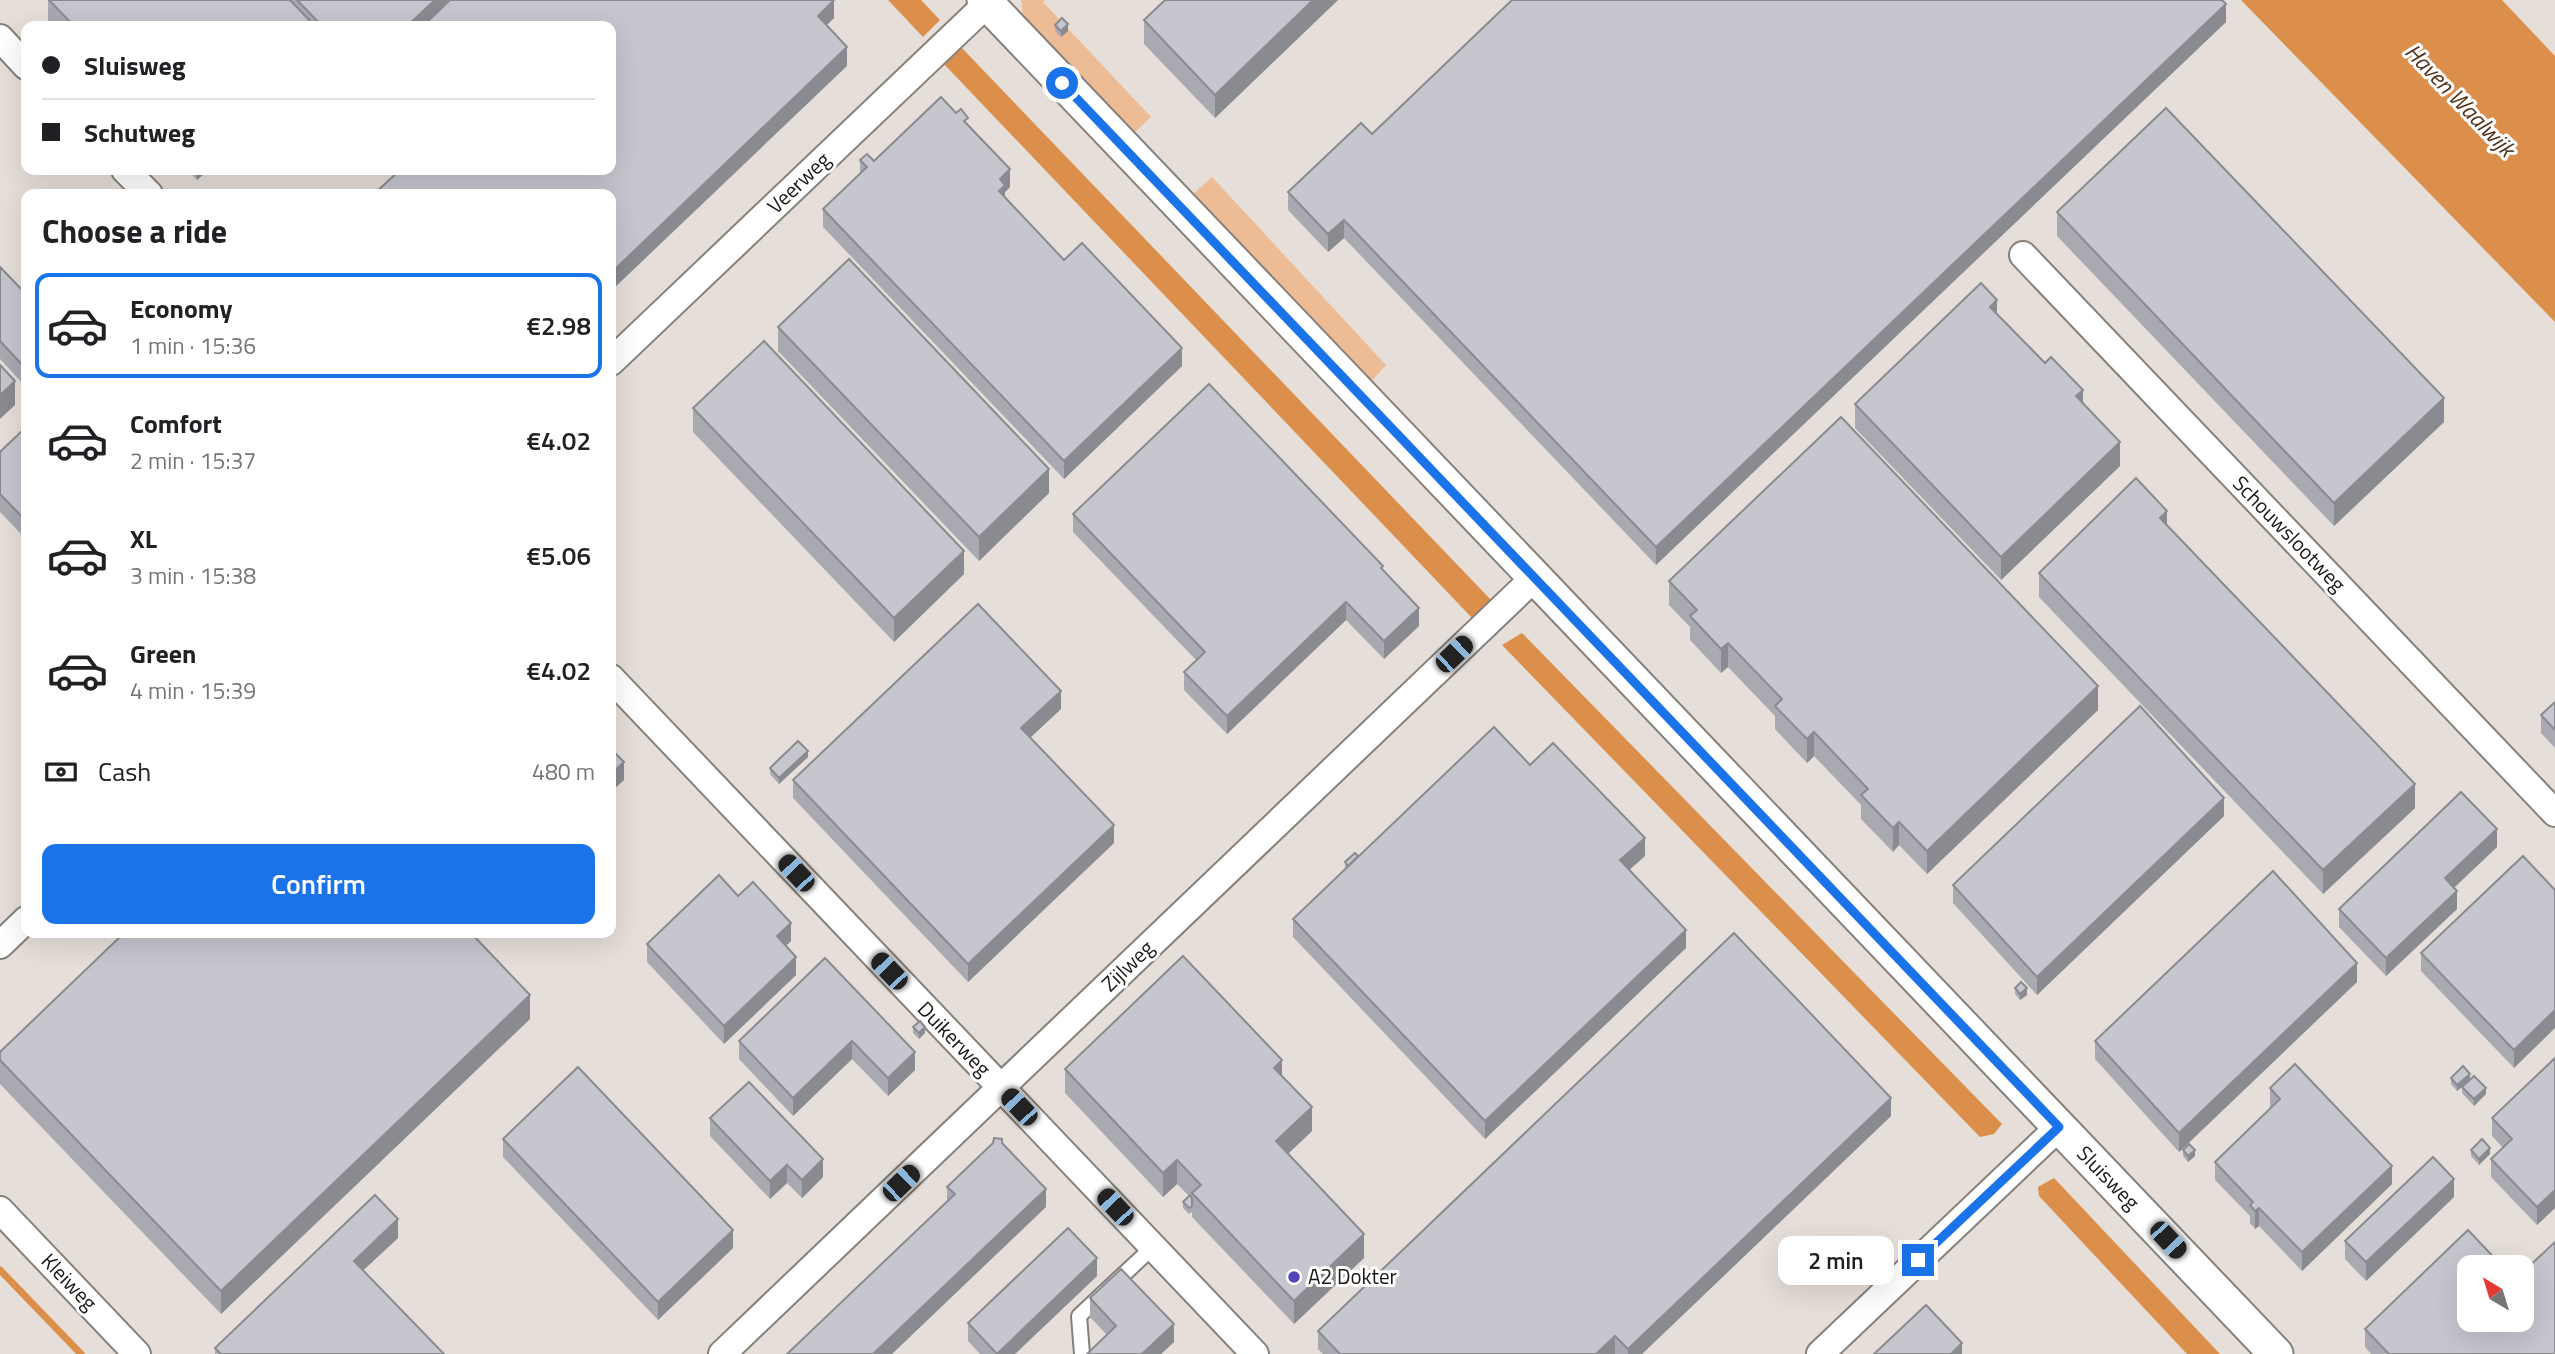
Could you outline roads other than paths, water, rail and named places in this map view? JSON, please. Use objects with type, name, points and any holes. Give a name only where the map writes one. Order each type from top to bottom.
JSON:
[{"type":"street","name":"Veerweg","points":[[616,357],[987,1]]},
{"type":"street","name":"Sluisweg","points":[[987,1],[2276,1354]]},
{"type":"street","points":[[0,38],[21,61]]},
{"type":"street","points":[[130,175],[144,189]]},
{"type":"street","name":"Schouwslootweg","points":[[2023,255],[2555,813]]},
{"type":"street","name":"Zijlweg","points":[[722,1354],[1534,578]]},
{"type":"street","name":"Duikerweg","points":[[616,683],[1255,1354]]},
{"type":"street","points":[[0,945],[21,925]]},
{"type":"street","points":[[1820,1354],[2059,1127]]},
{"type":"street","name":"Kleiweg","points":[[0,1210],[137,1354]]},
{"type":"lane","points":[[1082,1354],[1079,1316],[1153,1247]]},
{"type":"water","points":[[888,0],[921,0],[940,20],[923,37]]},
{"type":"water","name":"Haven Waalwijk","points":[[2241,0],[2502,0],[2555,56],[2555,322]]},
{"type":"water","points":[[961,47],[1493,602],[1474,620],[943,63]]},
{"type":"water","points":[[1522,633],[2002,1124],[1994,1134],[1980,1137],[1502,645]]},
{"type":"water","points":[[2054,1178],[2220,1354],[2187,1354],[2039,1196],[2038,1187]]},
{"type":"waterway","points":[[0,1270],[81,1354]]},
{"type":"place","name":"A2 Dokter","points":[[1294,1277]]}]
